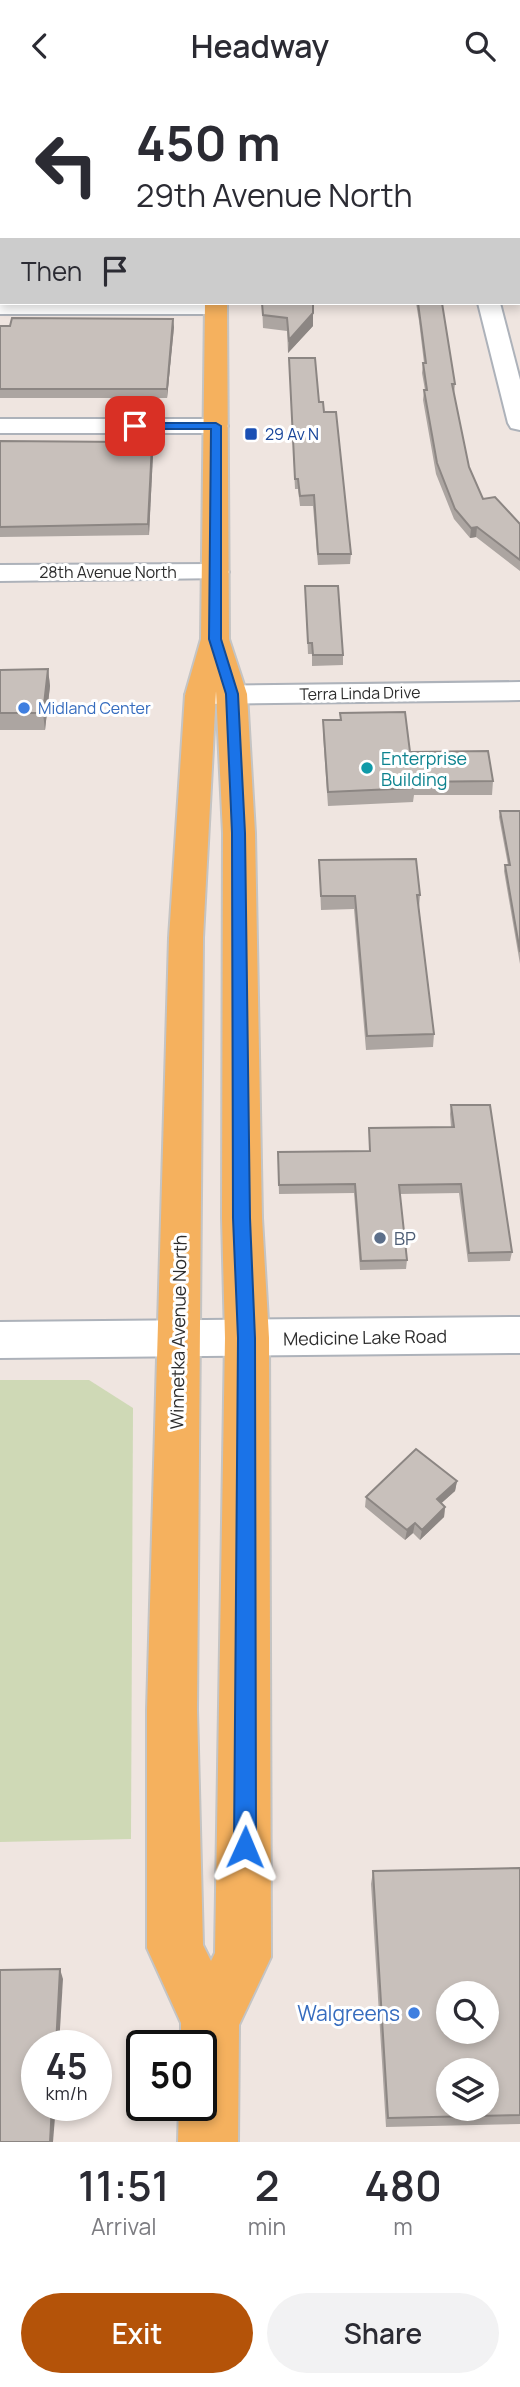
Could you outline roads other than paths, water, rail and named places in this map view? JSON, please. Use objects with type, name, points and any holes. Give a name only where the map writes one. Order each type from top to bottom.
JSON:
[{"type":"main road","name":"Winnetka Avenue North","points":[[208,2142],[210,2021],[243,1957],[247,1338],[242,1218],[239,833],[216,695],[216,305]]},
{"type":"main road","name":"Winnetka Avenue North","points":[[210,2021],[175,1948],[172,1710],[177,1339],[190,833],[216,695]]},
{"type":"street","points":[[0,307],[216,305]]},
{"type":"street","points":[[490,305],[520,423]]},
{"type":"street","points":[[0,426],[216,426]]},
{"type":"street","name":"28th Avenue North","points":[[0,573],[215,572]]},
{"type":"street","name":"Terra Linda Drive","points":[[216,695],[520,691]]},
{"type":"street","name":"Medicine Lake Road","points":[[0,1340],[520,1335]]},
{"type":"place","name":"29 Av N","points":[[251,434]]},
{"type":"place","name":"Midland Center","points":[[24,708]]},
{"type":"place","name":"Enterprise Building","points":[[367,768]]},
{"type":"place","name":"BP","points":[[380,1238]]},
{"type":"place","name":"Walgreens","points":[[414,2013]]}]
